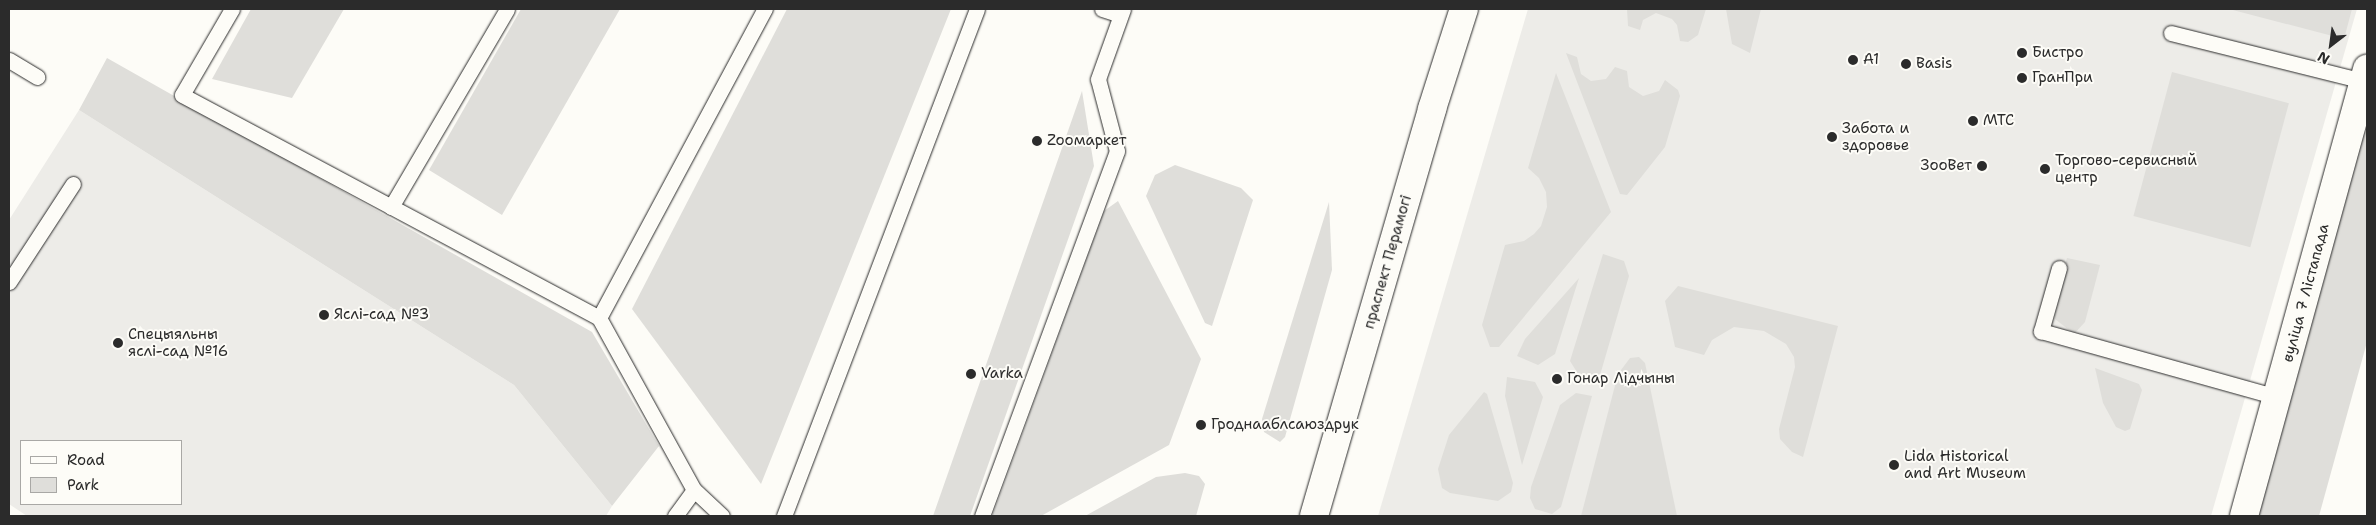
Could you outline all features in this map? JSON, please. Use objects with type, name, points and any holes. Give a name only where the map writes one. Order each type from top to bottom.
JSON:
[{"type":"main road","name":"праспект Перамогі","points":[[1314,516],[1432,110],[1464,9]]},
{"type":"main road","name":"вуліца 7 Лістапада","points":[[2244,516],[2365,75]]},
{"type":"lane","points":[[232,9],[182,95],[599,318],[694,490],[722,516]]},
{"type":"lane","points":[[391,206],[506,9]]},
{"type":"lane","points":[[599,318],[765,9]]},
{"type":"lane","points":[[784,516],[977,9]]},
{"type":"lane","points":[[982,516],[1117,151],[1098,80],[1122,12],[1102,9]]},
{"type":"lane","points":[[2171,33],[2365,75]]},
{"type":"lane","points":[[9,60],[37,77]]},
{"type":"lane","points":[[9,282],[73,184]]},
{"type":"lane","points":[[2059,268],[2041,331],[2278,397]]},
{"type":"lane","points":[[675,516],[694,490]]},
{"type":"shaded area","points":[[1528,9],[2357,9],[2211,516],[1378,516]]},
{"type":"shaded area","points":[[79,110],[514,385],[612,506],[606,516],[27,516],[9,504],[9,220]]},
{"type":"green space","points":[[251,9],[344,9],[292,98],[212,79]]},
{"type":"green space","points":[[521,9],[620,9],[502,215],[429,170]]},
{"type":"green space","points":[[787,9],[951,9],[761,484],[632,309]]},
{"type":"green space","points":[[1627,9],[1706,9],[1698,35],[1688,42],[1680,41],[1677,25],[1672,19],[1656,13],[1643,20],[1640,30],[1628,26]]},
{"type":"green space","points":[[1726,9],[1761,9],[1750,53],[1732,44]]},
{"type":"green space","points":[[2229,9],[2352,9],[2344,39]]},
{"type":"green space","points":[[1566,53],[1577,57],[1581,74],[1591,81],[1606,79],[1615,67],[1627,71],[1629,87],[1643,96],[1659,91],[1665,80],[1678,90],[1680,96],[1665,147],[1627,195],[1620,194]]},
{"type":"green space","points":[[107,58],[592,332],[659,446],[612,506],[514,385],[79,110]]},
{"type":"green space","points":[[2172,72],[2289,103],[2250,247],[2133,216]]},
{"type":"green space","points":[[1556,73],[1611,212],[1499,347],[1490,347],[1482,325],[1505,245],[1524,241],[1534,234],[1541,226],[1547,207],[1546,192],[1539,178],[1528,168]]},
{"type":"green space","points":[[1082,91],[1094,166],[970,516],[933,516]]},
{"type":"green space","points":[[2367,114],[2367,342],[2319,516],[2250,516]]},
{"type":"green space","points":[[1175,165],[1241,188],[1253,200],[1212,326],[1205,323],[1146,196],[1155,175]]},
{"type":"green space","points":[[1118,201],[1201,359],[1169,445],[1041,516],[992,516],[1104,211]]},
{"type":"green space","points":[[1329,202],[1332,270],[1285,437],[1280,442],[1264,432],[1262,419]]},
{"type":"green space","points":[[1603,254],[1624,261],[1629,276],[1598,382],[1580,377],[1570,361]]},
{"type":"green space","points":[[2067,258],[2100,265],[2085,322],[2074,334],[2055,319],[2054,303]]},
{"type":"green space","points":[[1579,278],[1555,354],[1538,365],[1517,356],[1525,339]]},
{"type":"green space","points":[[1678,286],[1838,326],[1803,457],[1792,452],[1780,439],[1779,429],[1795,367],[1794,357],[1786,344],[1764,331],[1734,327],[1712,340],[1704,355],[1675,347],[1665,301]]},
{"type":"green space","points":[[1639,357],[1645,363],[1677,516],[1581,516],[1618,374],[1630,358]]},
{"type":"green space","points":[[2095,368],[2139,384],[2142,390],[2130,429],[2125,431],[2116,427],[2103,403]]},
{"type":"green space","points":[[1507,377],[1535,382],[1543,397],[1522,465],[1505,396]]},
{"type":"green space","points":[[1484,392],[1487,394],[1513,483],[1511,492],[1498,501],[1450,493],[1442,488],[1438,469],[1449,435]]},
{"type":"green space","points":[[1576,393],[1592,396],[1561,507],[1552,514],[1535,509],[1530,498],[1531,487],[1560,405]]},
{"type":"green space","points":[[1185,473],[1199,476],[1205,484],[1196,516],[1085,516],[1156,477]]},
{"type":"place","name":"Бистро","points":[[2022,53]]},
{"type":"place","name":"A1","points":[[1853,60]]},
{"type":"place","name":"Basis","points":[[1906,64]]},
{"type":"place","name":"ГранПри","points":[[2022,78]]},
{"type":"place","name":"МТС","points":[[1973,121]]},
{"type":"place","name":"Забота и здоровье","points":[[1832,137]]},
{"type":"place","name":"Zooмаркет","points":[[1037,141]]},
{"type":"place","name":"ЗооВет","points":[[1982,166]]},
{"type":"place","name":"Торгово-сервисный центр","points":[[2045,169]]},
{"type":"place","name":"Яслі-сад №3","points":[[324,315]]},
{"type":"place","name":"Спецыяльны яслі-сад №16","points":[[118,343]]},
{"type":"place","name":"Varka","points":[[971,374]]},
{"type":"place","name":"Гонар Лідчыны","points":[[1557,379]]},
{"type":"place","name":"Гроднааблсаюздрук","points":[[1201,425]]},
{"type":"place","name":"Lida Historical and Art Museum","points":[[1894,465]]}]
